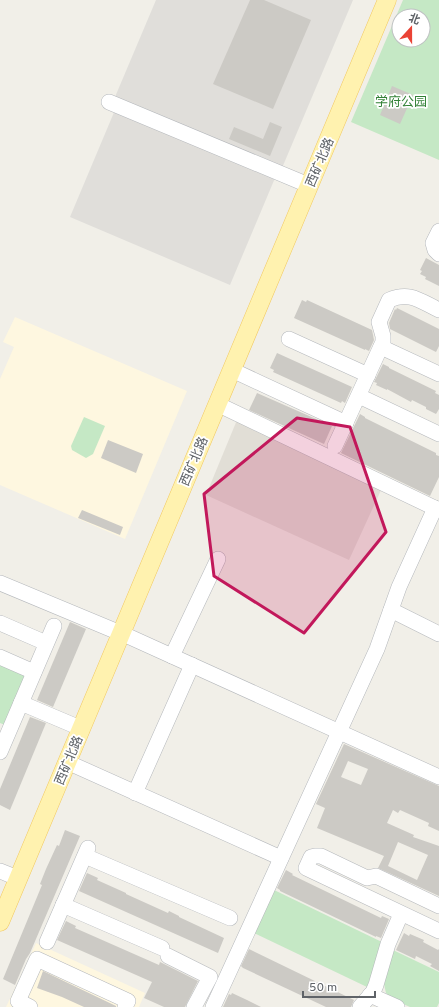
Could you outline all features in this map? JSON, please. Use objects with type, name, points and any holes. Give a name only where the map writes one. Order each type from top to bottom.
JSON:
[{"type":"main road","name":"西矿北路","points":[[0,922],[67,762],[117,632],[301,182],[378,0]]},
{"type":"main road","name":"西矿北路","points":[[0,899],[5,873],[117,632],[232,370],[387,0]]},
{"type":"street","points":[[109,102],[301,182]]},
{"type":"street","points":[[439,231],[433,243],[435,250],[439,254]]},
{"type":"street","points":[[335,446],[383,342],[379,322],[389,300],[398,296],[409,296],[439,310]]},
{"type":"street","points":[[289,338],[368,375]]},
{"type":"street","points":[[381,347],[439,374]]},
{"type":"street","points":[[232,370],[346,423]]},
{"type":"street","points":[[359,396],[439,434]]},
{"type":"street","points":[[213,1007],[377,649],[399,587],[437,509],[217,404]]},
{"type":"street","points":[[172,656],[218,559]]},
{"type":"street","points":[[0,583],[172,656],[439,777]]},
{"type":"street","points":[[391,610],[439,634]]},
{"type":"street","points":[[0,623],[46,643]]},
{"type":"street","points":[[0,752],[4,730],[21,703],[54,626]]},
{"type":"street","points":[[0,657],[34,672]]},
{"type":"street","points":[[135,792],[192,665]]},
{"type":"street","points":[[21,703],[73,725]]},
{"type":"street","points":[[67,762],[281,858]]},
{"type":"street","points":[[46,942],[86,852],[230,918]]},
{"type":"street","points":[[439,906],[376,876],[367,878],[318,856],[311,857],[306,868],[439,932]]},
{"type":"street","points":[[360,894],[367,878]]},
{"type":"street","points":[[63,905],[165,952],[210,977],[194,1007]]},
{"type":"street","points":[[360,1007],[370,995],[376,984],[388,944],[401,914]]},
{"type":"street","points":[[30,1007],[18,1001],[37,959],[128,1001],[125,1007]]},
{"type":"street","points":[[370,995],[396,1007]]},
{"type":"highlighted area","points":[[297,418],[350,427],[386,532],[304,633],[214,576],[204,494]]},
{"type":"shaded area","points":[[156,0],[353,0],[282,168],[115,97]]},
{"type":"shaded area","points":[[115,110],[275,178],[230,285],[70,217]]},
{"type":"shaded area","points":[[15,317],[187,391],[125,539],[0,485],[0,379],[14,347],[3,342]]},
{"type":"shaded area","points":[[237,420],[382,488],[349,560],[206,495]]},
{"type":"shaded area","points":[[36,943],[145,993],[139,1007],[6,1007]]},
{"type":"green space","name":"学府公园","points":[[403,0],[439,0],[439,160],[351,122],[391,28],[391,48],[431,48],[431,8],[400,8]]},
{"type":"green space","points":[[84,417],[105,426],[93,454],[86,458],[72,450],[71,446]]},
{"type":"green space","points":[[0,662],[27,673],[5,725],[0,723]]},
{"type":"green space","points":[[272,889],[384,943],[367,987],[252,932]]},
{"type":"green space","points":[[393,950],[439,972],[439,1003],[437,1007],[410,1007],[392,999],[386,993],[384,984]]},
{"type":"building","points":[[250,0],[264,0],[311,20],[273,109],[213,84]]},
{"type":"building","points":[[392,86],[413,95],[400,124],[380,115]]},
{"type":"building","points":[[270,122],[282,127],[270,156],[229,139],[234,127],[263,139]]},
{"type":"building","points":[[426,258],[439,265],[439,286],[425,279],[426,277],[420,274],[422,271],[420,270]]},
{"type":"building","points":[[302,300],[306,302],[307,300],[372,330],[374,340],[369,351],[294,318]]},
{"type":"building","points":[[397,308],[439,329],[439,346],[436,352],[390,329],[389,323],[395,309],[396,310]]},
{"type":"building","points":[[277,353],[352,387],[345,403],[342,401],[341,403],[273,372],[274,370],[270,368]]},
{"type":"building","points":[[383,364],[436,391],[435,393],[439,395],[439,409],[436,414],[412,400],[411,402],[387,389],[376,385],[377,383],[374,382]]},
{"type":"building","points":[[257,393],[332,426],[324,444],[249,410]]},
{"type":"building","points":[[360,414],[365,418],[436,453],[436,455],[439,456],[439,477],[430,496],[341,453]]},
{"type":"building","points":[[108,440],[143,454],[136,473],[101,458]]},
{"type":"building","points":[[82,510],[123,527],[120,535],[78,518]]},
{"type":"building","points":[[70,622],[86,629],[53,707],[37,700]]},
{"type":"building","points":[[30,717],[46,723],[10,810],[0,805],[0,789]]},
{"type":"building","points":[[344,744],[439,786],[439,831],[428,826],[429,823],[400,810],[398,813],[393,810],[387,823],[414,835],[413,837],[439,846],[439,896],[378,868],[384,856],[317,828],[325,808],[316,804]],"holes":[[[348,761],[368,769],[361,785],[341,777]],[[398,842],[428,855],[417,880],[388,866]]]},
{"type":"building","points":[[65,830],[80,836],[15,985],[3,979],[42,885],[40,884],[46,869],[57,845],[59,846]]},
{"type":"building","points":[[286,870],[293,874],[292,875],[381,918],[382,916],[389,919],[381,938],[376,937],[280,891],[277,888]]},
{"type":"building","points":[[87,873],[98,878],[97,880],[126,894],[168,913],[169,911],[224,938],[218,953],[79,891]]},
{"type":"building","points":[[66,921],[76,926],[75,928],[159,965],[160,962],[198,981],[185,1007],[164,1007],[144,998],[152,982],[57,940]]},
{"type":"building","points":[[404,933],[424,940],[423,942],[438,950],[439,949],[439,971],[430,966],[432,964],[416,956],[415,959],[396,950]]},
{"type":"building","points":[[249,949],[354,1000],[351,1007],[326,1007],[243,968],[241,966]]},
{"type":"building","points":[[43,971],[116,1007],[84,1007],[37,988]]},
{"type":"building","points":[[232,993],[261,1007],[223,1007],[229,994],[231,995]]}]
